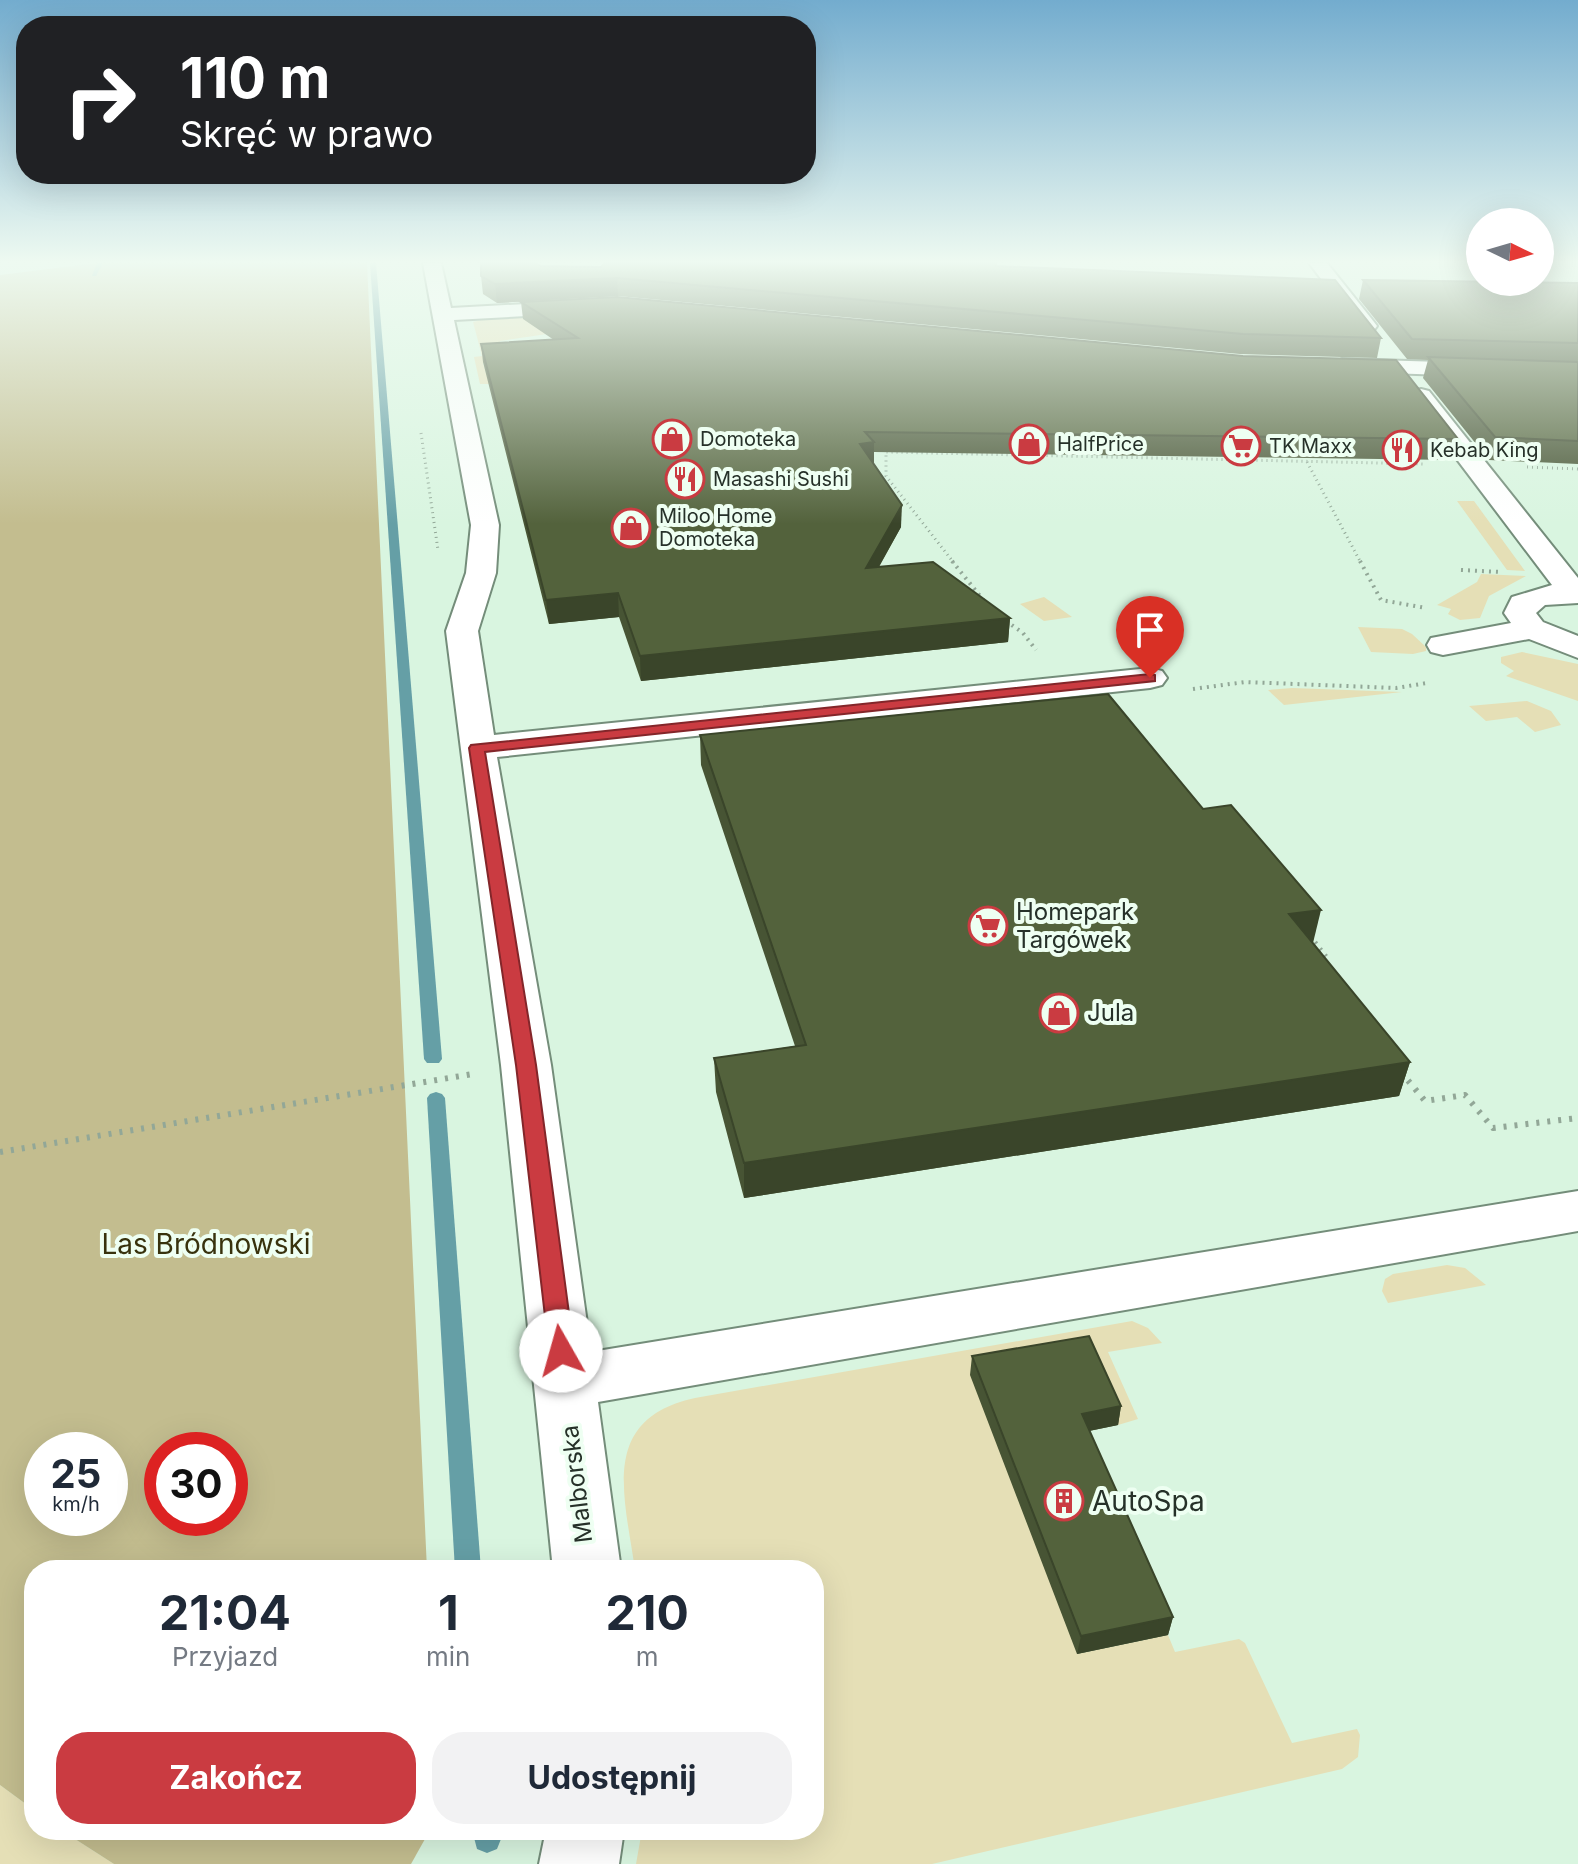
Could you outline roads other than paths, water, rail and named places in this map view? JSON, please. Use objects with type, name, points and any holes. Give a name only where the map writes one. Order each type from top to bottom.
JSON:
[{"type":"street","name":"Malborska","points":[[449,350],[485,525],[481,573],[462,631],[526,1065],[586,1560]]},
{"type":"street","points":[[1385,350],[1576,594]]},
{"type":"street","points":[[1326,366],[1578,373]]},
{"type":"street","points":[[1576,594],[1535,598],[1523,604],[1522,618],[1532,629],[1578,648]]},
{"type":"street","points":[[1443,645],[1532,629]]},
{"type":"street","points":[[477,748],[1150,678]]},
{"type":"street","points":[[565,1382],[1578,1211]]},
{"type":"street","points":[[579,1864],[583,1840]]},
{"type":"waterway","points":[[380,350],[433,1059]]},
{"type":"waterway","points":[[436,1098],[467,1560]]},
{"type":"place","name":"Domoteka","points":[[672,439]]},
{"type":"place","name":"HalfPrice","points":[[1029,444]]},
{"type":"place","name":"TK Maxx","points":[[1241,446]]},
{"type":"place","name":"Kebab King","points":[[1402,450]]},
{"type":"place","name":"Masashi Sushi","points":[[685,479]]},
{"type":"place","name":"Miloo Home Domoteka","points":[[631,528]]},
{"type":"place","name":"Homepark Targówek","points":[[988,926]]},
{"type":"place","name":"Jula","points":[[1059,1013]]},
{"type":"place","name":"AutoSpa","points":[[1064,1501]]},
{"type":"park label","name":"Las Bródnowski","points":[[206,1244]]}]
